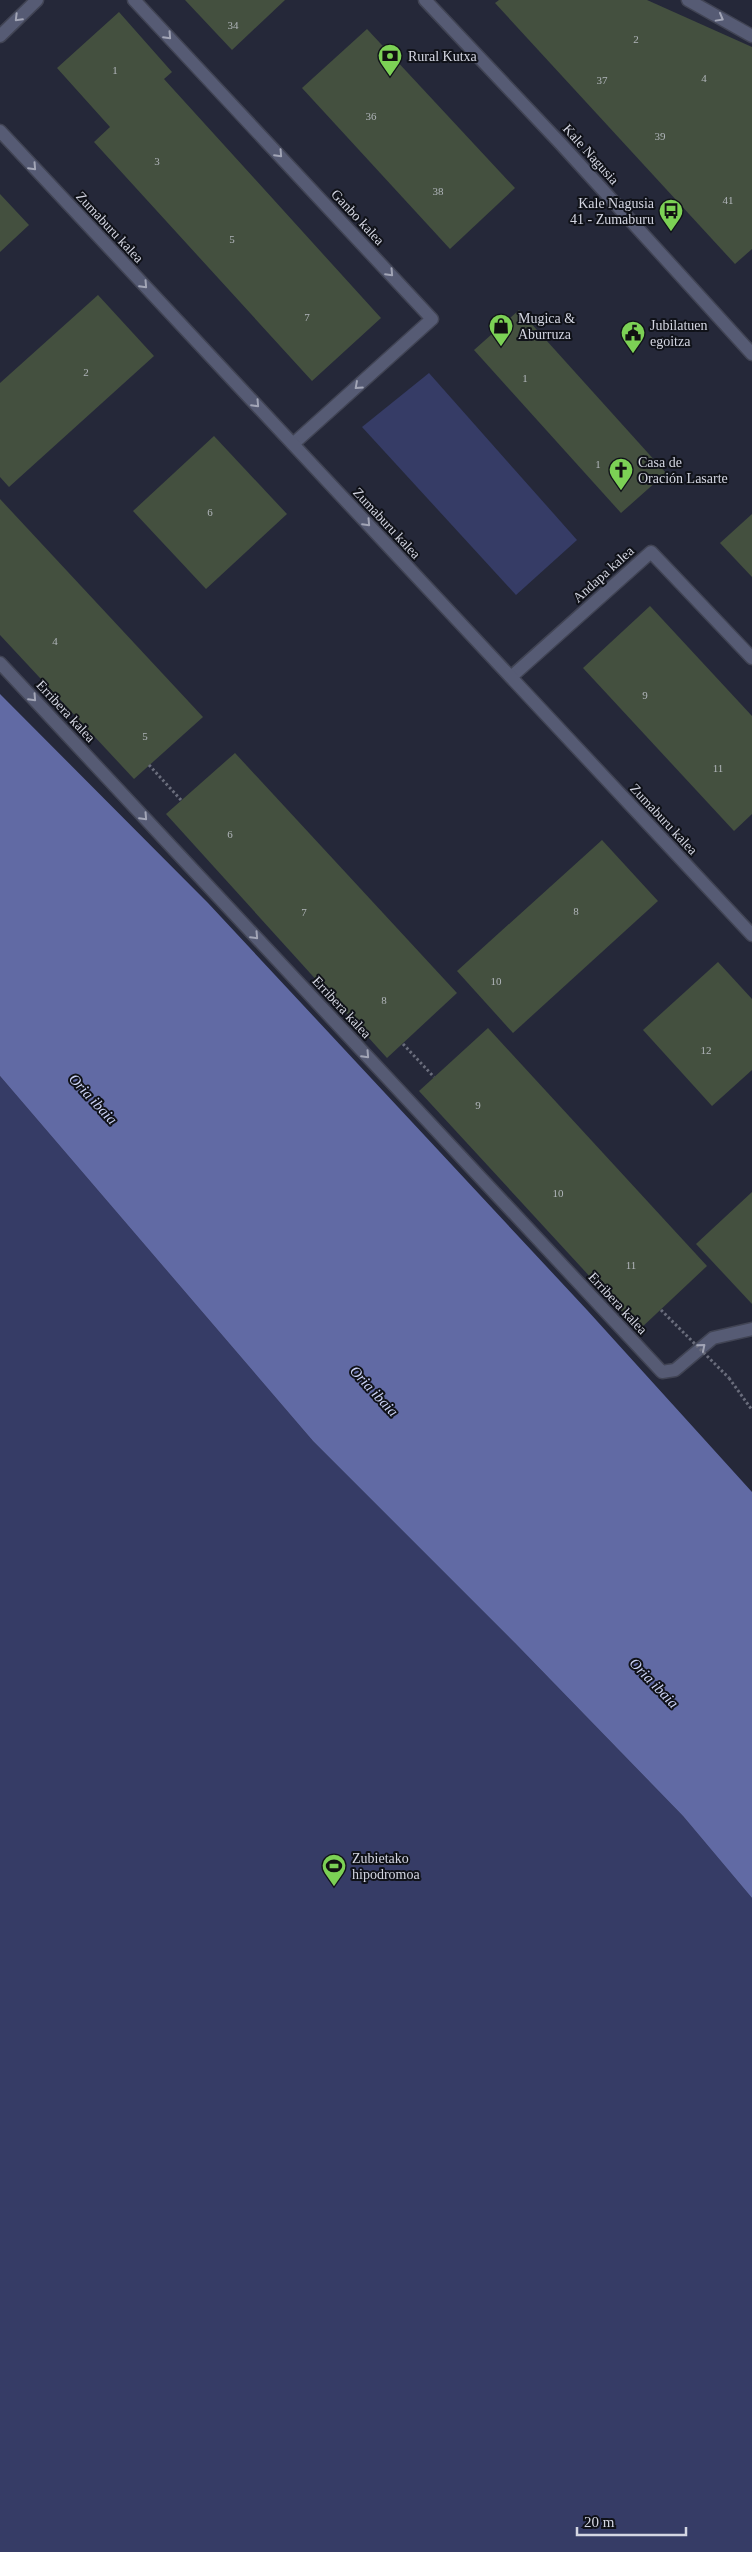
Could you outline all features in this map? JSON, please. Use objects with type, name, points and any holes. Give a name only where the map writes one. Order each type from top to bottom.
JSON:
[{"type":"street","points":[[0,36],[37,0]]},
{"type":"street","name":"Ganbo kalea","points":[[134,0],[432,318],[293,444]]},
{"type":"street","name":"Kale Nagusia","points":[[425,0],[561,144],[752,354]]},
{"type":"street","points":[[688,0],[752,36]]},
{"type":"street","name":"Zumaburu kalea","points":[[0,131],[752,935]]},
{"type":"street","name":"Andapa kalea","points":[[511,677],[651,552],[752,658]]},
{"type":"street","name":"Erribera kalea","points":[[0,663],[662,1372],[675,1370],[713,1338],[752,1329]]},
{"type":"path","points":[[149,765],[181,800]]},
{"type":"path","points":[[403,1044],[434,1077]]},
{"type":"path","points":[[661,1310],[728,1378],[752,1410]]},
{"type":"shaded area","points":[[429,373],[577,540],[516,595],[362,427]]},
{"type":"shaded area","name":"Zubietako hipodromoa","points":[[0,1076],[313,1441],[515,1643],[683,1816],[752,1898],[752,2552],[0,2552]]},
{"type":"water","name":"Oria ibaia","points":[[0,694],[208,903],[587,1310],[752,1492],[752,1898],[683,1816],[515,1643],[313,1441],[0,1076]]},
{"type":"building","points":[[185,0],[285,0],[232,50]]},
{"type":"building","points":[[499,0],[647,0],[752,47],[752,249],[735,264],[495,3]]},
{"type":"building","points":[[119,12],[172,72],[164,79],[381,318],[312,381],[94,142],[110,127],[57,68]]},
{"type":"building","points":[[367,29],[515,188],[450,249],[302,88]]},
{"type":"building","points":[[0,194],[29,225],[0,252]]},
{"type":"building","points":[[98,295],[154,356],[9,487],[0,477],[0,383]]},
{"type":"building","points":[[519,310],[666,473],[621,513],[474,350]]},
{"type":"building","points":[[214,436],[287,514],[206,589],[133,511]]},
{"type":"building","points":[[0,499],[203,717],[134,779],[0,635]]},
{"type":"building","points":[[752,514],[752,577],[720,543]]},
{"type":"building","points":[[650,606],[752,716],[752,814],[734,831],[583,668]]},
{"type":"building","points":[[235,753],[457,993],[387,1058],[166,814]]},
{"type":"building","points":[[602,840],[658,901],[513,1033],[457,971]]},
{"type":"building","points":[[718,962],[752,999],[752,1070],[712,1106],[643,1030]]},
{"type":"building","points":[[488,1028],[707,1266],[639,1330],[419,1091]]},
{"type":"building","points":[[752,1192],[752,1304],[696,1244]]},
{"type":"place","name":"Rural Kutxa","points":[[390,77]]},
{"type":"place","name":"Kale Nagusia 41 - Zumaburu","points":[[671,232]]},
{"type":"place","name":"Mugica & Aburruza","points":[[501,347]]},
{"type":"place","name":"Jubilatuen egoitza","points":[[633,354]]},
{"type":"place","name":"Casa de Oración Lasarte","points":[[621,491]]},
{"type":"place","name":"Zubietako hipodromoa","points":[[334,1887]]}]
